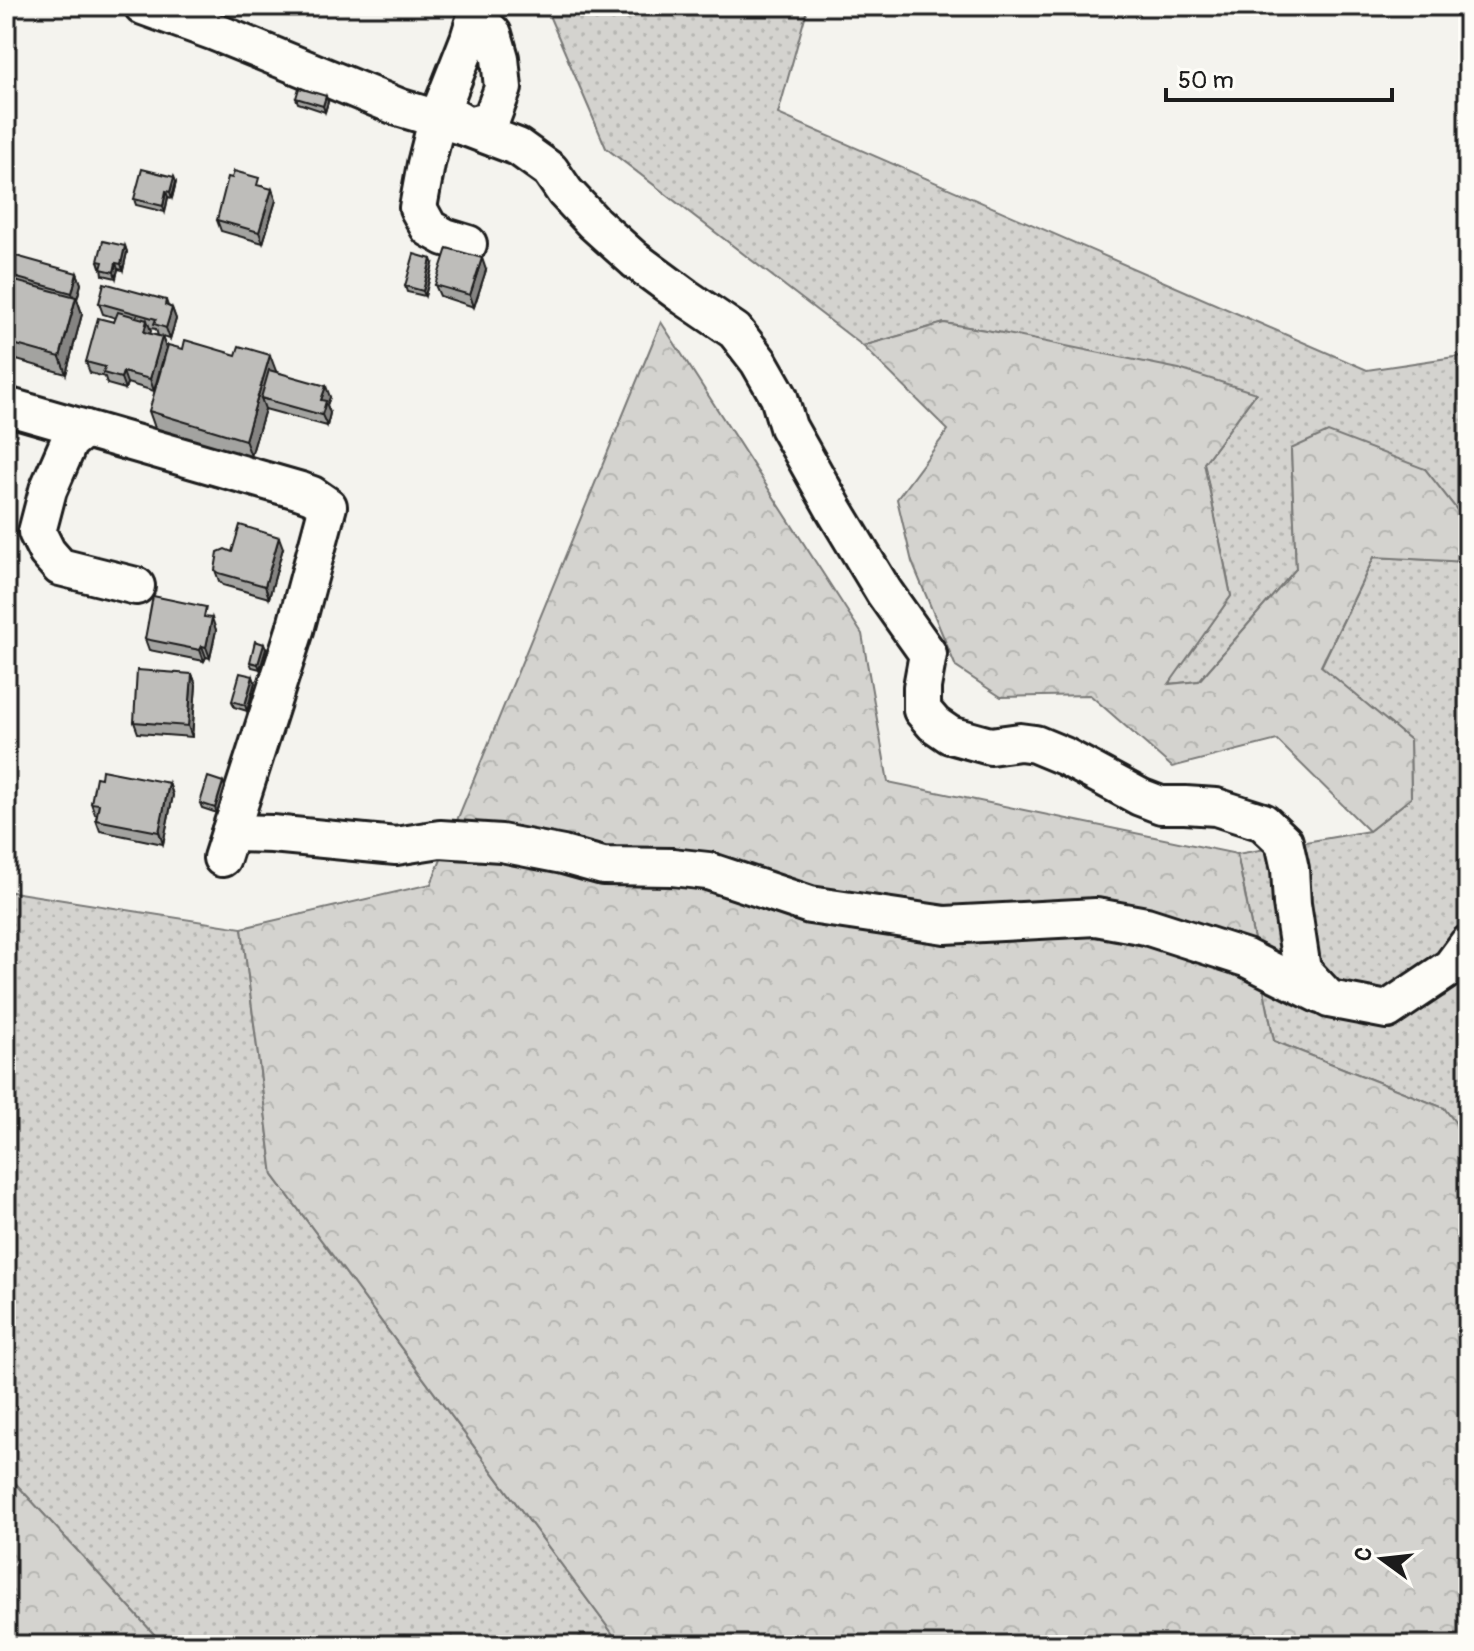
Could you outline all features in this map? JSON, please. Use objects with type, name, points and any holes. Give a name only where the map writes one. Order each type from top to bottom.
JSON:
[{"type":"street","points":[[143,6],[401,108],[451,112],[491,120],[503,88],[500,58],[493,34],[478,11]]},
{"type":"street","points":[[468,244],[429,228],[418,208],[426,164],[451,112],[478,11]]},
{"type":"street","points":[[451,112],[518,147],[550,170],[565,192],[594,223],[635,260],[735,331],[759,362],[779,397],[788,427],[834,509],[884,592],[928,654],[922,687],[922,710],[934,724],[950,735],[990,746],[1020,742],[1035,744],[1161,805],[1216,807],[1263,822],[1284,842],[1302,970],[1329,999]]},
{"type":"street","points":[[6,406],[301,491],[328,506],[295,630],[226,846],[272,834],[396,846],[440,839],[501,843],[603,866],[708,871],[810,905],[945,925],[1096,917],[1146,926],[1246,958],[1329,999],[1387,1010],[1451,967],[1468,944]]},
{"type":"street","points":[[85,429],[69,442],[48,490],[37,532],[47,552],[60,567],[136,586]]},
{"type":"green space","points":[[545,6],[808,6],[778,114],[1367,370],[1468,355],[1468,524],[1425,469],[1291,449],[1296,569],[1199,681],[1168,684],[1231,596],[1204,463],[1256,393],[997,332],[945,323],[863,346],[606,148]]},
{"type":"green space","points":[[661,322],[862,634],[888,782],[1237,854],[1274,1041],[1444,1108],[1468,1139],[1468,1645],[621,1645],[273,1175],[242,928],[431,884]]},
{"type":"green space","points":[[944,323],[1179,369],[1256,393],[1204,463],[1231,596],[1169,684],[1199,681],[1296,569],[1291,449],[1328,432],[1425,469],[1468,524],[1468,562],[1374,557],[1321,666],[1410,740],[1411,798],[1369,831],[1277,740],[1172,767],[1090,695],[1001,697],[956,667],[912,562],[897,499],[948,430],[863,346]]},
{"type":"green space","points":[[1374,557],[1468,562],[1468,1139],[1444,1108],[1274,1041],[1237,854],[1369,831],[1411,798],[1410,740],[1321,667]]},
{"type":"green space","points":[[6,891],[242,928],[273,1175],[621,1645],[164,1645],[6,1473]]},
{"type":"green space","points":[[6,1473],[164,1645],[6,1645]]},
{"type":"building","points":[[299,88],[326,96],[323,106],[296,98]]},
{"type":"building","points":[[142,169],[174,177],[170,192],[166,191],[163,206],[134,199]]},
{"type":"building","points":[[234,171],[259,178],[257,185],[272,189],[259,232],[217,220],[228,177],[232,178]]},
{"type":"building","points":[[103,241],[125,246],[121,264],[116,263],[114,272],[101,269],[103,262],[98,261]]},
{"type":"building","points":[[447,248],[482,258],[470,295],[435,285]]},
{"type":"building","points":[[414,254],[431,259],[423,291],[405,286]]},
{"type":"building","points":[[16,256],[77,273],[72,293],[10,276]]},
{"type":"building","points":[[15,281],[76,297],[60,357],[6,342],[6,294],[9,283]]},
{"type":"building","points":[[104,283],[166,300],[165,305],[172,308],[166,328],[154,324],[156,319],[99,303]]},
{"type":"building","points":[[118,312],[147,320],[144,332],[162,337],[150,379],[123,372],[121,378],[103,373],[105,367],[86,362],[98,318],[114,322]]},
{"type":"building","points":[[185,340],[236,355],[239,346],[270,355],[245,440],[149,411],[168,345],[183,349]]},
{"type":"building","points":[[269,370],[326,386],[321,400],[326,401],[322,415],[261,398]]},
{"type":"building","points":[[240,525],[279,537],[265,586],[215,570],[218,552],[225,549],[232,552]]},
{"type":"building","points":[[153,596],[206,607],[204,617],[212,618],[206,647],[202,646],[200,650],[145,639]]},
{"type":"building","points":[[255,641],[264,644],[258,664],[250,662]]},
{"type":"building","points":[[137,670],[192,674],[188,726],[134,722]]},
{"type":"building","points":[[240,673],[253,676],[245,705],[232,701]]},
{"type":"building","points":[[102,770],[169,783],[159,832],[96,820],[99,804],[91,803],[96,777],[101,778]]},
{"type":"building","points":[[208,777],[223,782],[215,808],[200,803]]}]
